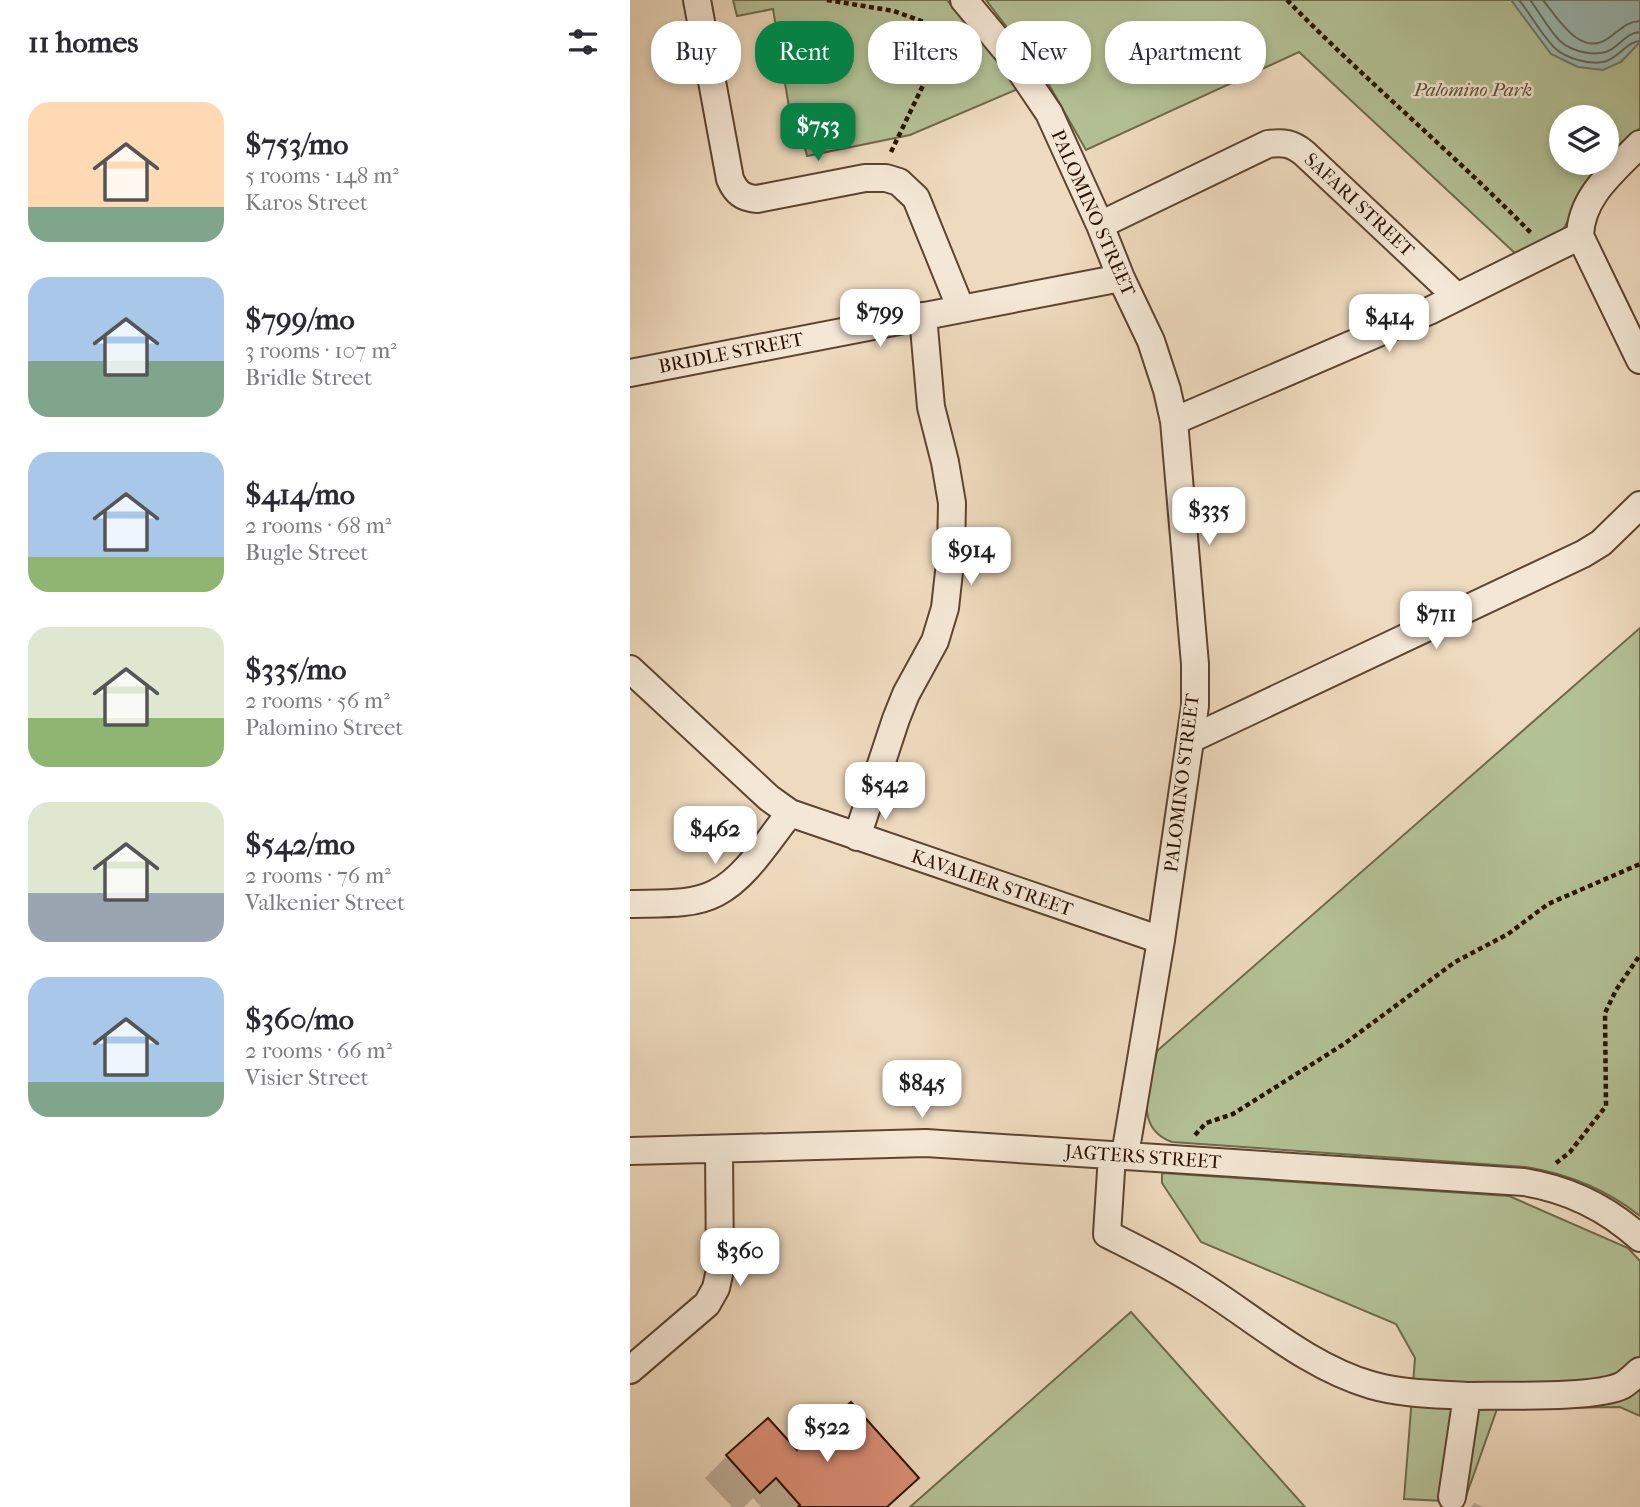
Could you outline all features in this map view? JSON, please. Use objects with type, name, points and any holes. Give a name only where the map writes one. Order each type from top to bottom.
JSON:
[{"type":"street","points":[[697,0],[730,179],[737,192],[757,199],[864,178],[886,178],[899,182],[916,198],[961,309]]},
{"type":"street","name":"PALOMINO STREET","points":[[964,0],[1009,54],[1049,113],[1151,341],[1174,421],[1195,664],[1195,706],[1161,940],[1119,1155],[1107,1234],[1197,1282],[1270,1333],[1326,1366],[1371,1385],[1412,1392],[1467,1396]]},
{"type":"street","name":"SAFARI STREET","points":[[1100,225],[1268,144],[1281,142],[1304,153],[1456,296]]},
{"type":"street","points":[[1640,144],[1590,199],[1582,219],[1580,236],[1640,360]]},
{"type":"street","points":[[1174,421],[1416,316],[1580,236]]},
{"type":"street","name":"BRIDLE STREET","points":[[630,373],[1121,278]]},
{"type":"street","points":[[857,838],[895,719],[935,641],[945,608],[951,554],[952,503],[946,462],[932,407],[923,316]]},
{"type":"street","points":[[1191,739],[1583,554],[1601,543],[1640,505]]},
{"type":"street","name":"KAVALIER STREET","points":[[630,669],[769,798],[790,813],[1161,940]]},
{"type":"street","points":[[630,904],[692,901],[715,894],[737,879],[790,813]]},
{"type":"street","name":"JAGTERS STREET","points":[[630,1151],[926,1143],[1534,1184],[1558,1190],[1591,1204],[1621,1222],[1640,1238]]},
{"type":"street","points":[[630,1370],[707,1304],[716,1288],[720,1270],[719,1149]]},
{"type":"street","points":[[1451,1497],[1467,1396],[1608,1390],[1624,1384],[1640,1371]]},
{"type":"path","points":[[827,0],[894,10],[922,21]]},
{"type":"path","points":[[1287,0],[1329,43],[1478,178],[1550,252]]},
{"type":"path","points":[[886,178],[893,146],[924,84]]},
{"type":"path","points":[[1174,1159],[1206,1123],[1233,1114],[1344,1044],[1455,962],[1508,934],[1548,904],[1640,864]]},
{"type":"path","points":[[1534,1184],[1570,1152],[1606,1106],[1605,1013],[1616,990],[1640,955]]},
{"type":"green space","points":[[733,0],[947,0],[965,21],[868,21],[868,84],[982,84],[982,42],[996,58],[996,84],[1014,84],[1018,89],[910,135],[807,156],[792,126],[785,84],[854,84],[854,21],[775,21],[773,9],[737,16]]},
{"type":"green space","name":"Palomino Park","points":[[986,0],[1640,0],[1640,128],[1619,151],[1619,105],[1549,105],[1549,175],[1596,175],[1587,185],[1563,230],[1518,256],[1299,52],[1266,67],[1266,21],[1105,21],[1105,84],[1229,84],[1086,150],[1049,84],[1091,84],[1091,21],[1002,21]]},
{"type":"green space","points":[[1640,628],[1640,1216],[1600,1190],[1557,1174],[1526,1167],[1172,1142],[1159,1135],[1152,1126],[1147,1103],[1157,1051]]},
{"type":"green space","points":[[1162,1173],[1509,1196],[1628,1248],[1640,1261],[1640,1416],[1620,1407],[1497,1409],[1464,1502],[1404,1499],[1415,1358],[1396,1324],[1201,1242],[1162,1183]]},
{"type":"green space","points":[[1131,1312],[1305,1507],[910,1507]]},
{"type":"water","points":[[1511,0],[1640,0],[1640,42],[1621,62],[1603,70],[1578,67],[1551,54]]},
{"type":"building","points":[[851,1402],[919,1478],[887,1507],[798,1507],[800,1505],[776,1478],[760,1493],[726,1455],[768,1418],[797,1450]]}]
